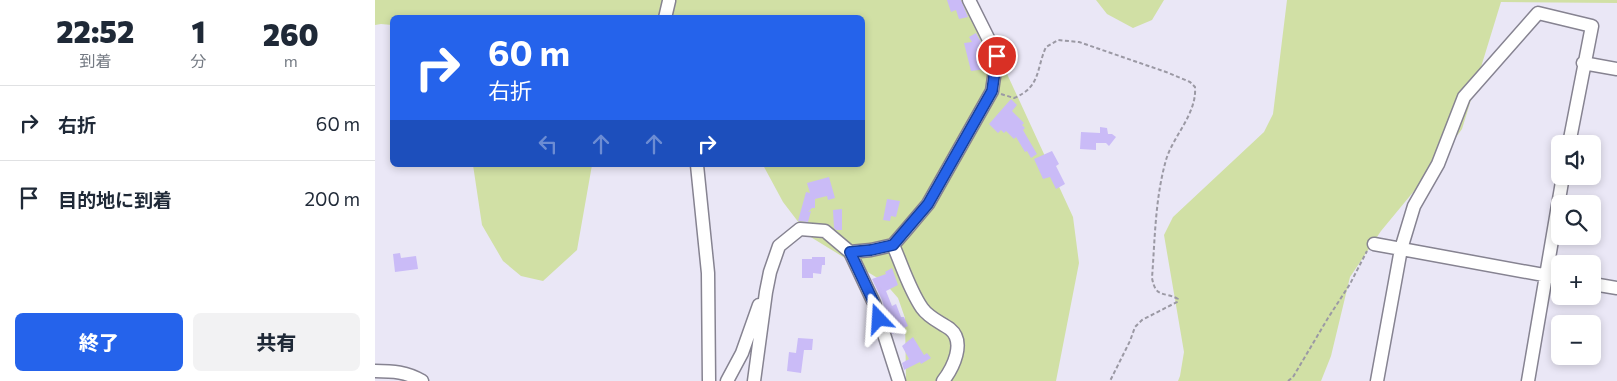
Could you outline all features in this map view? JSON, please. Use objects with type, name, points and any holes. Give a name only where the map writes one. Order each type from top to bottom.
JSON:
[{"type":"street","points":[[850,252],[893,245],[928,204],[992,91],[997,56],[969,0]]},
{"type":"street","points":[[666,15],[669,1]]},
{"type":"street","points":[[1377,381],[1401,249],[1414,206],[1438,164],[1464,97],[1539,13],[1591,26],[1571,135]]},
{"type":"street","points":[[1583,63],[1617,69]]},
{"type":"street","points":[[697,167],[708,273],[709,381]]},
{"type":"street","points":[[1528,381],[1561,185]]},
{"type":"street","points":[[754,381],[765,292],[770,272],[779,246],[800,229],[825,231],[850,252],[874,303],[899,381]]},
{"type":"street","points":[[1375,244],[1551,277]]},
{"type":"street","points":[[893,245],[923,309],[933,319],[951,330],[956,337],[957,349],[955,359],[943,381]]},
{"type":"street","points":[[1601,285],[1617,288]]},
{"type":"street","points":[[727,381],[741,353],[765,292]]},
{"type":"street","points":[[375,371],[396,371],[422,381]]},
{"type":"path","points":[[992,91],[1014,98],[1023,94],[1036,80],[1046,47],[1058,40],[1079,42],[1166,72],[1190,82],[1195,87],[1196,93],[1189,115],[1166,158],[1157,194],[1153,287],[1159,294],[1178,299],[1177,302],[1142,320],[1135,327],[1110,381]]},
{"type":"path","points":[[1289,381],[1346,290],[1363,256],[1375,244]]},
{"type":"green space","points":[[375,0],[973,0],[1073,217],[1079,263],[1056,381],[906,381],[905,318],[898,298],[884,282],[809,236],[783,202],[764,167],[865,167],[865,15],[390,15],[390,25],[375,25]]},
{"type":"green space","points":[[1096,0],[1164,0],[1152,20],[1133,28],[1107,14]]},
{"type":"green space","points":[[1287,0],[1617,0],[1617,3],[1501,2],[1462,129],[1438,162],[1381,231],[1350,277],[1331,356],[1321,381],[1178,381],[1184,352],[1164,235],[1173,217],[1264,132],[1273,114]]},
{"type":"green space","points":[[473,167],[592,167],[577,250],[543,281],[521,276],[503,261],[482,225]]},
{"type":"building","points":[[947,0],[961,0],[968,17],[959,19],[956,10],[951,12]]},
{"type":"building","points":[[976,33],[989,57],[987,69],[971,71],[964,43],[972,42],[969,37]]},
{"type":"building","points":[[1011,99],[1017,105],[1012,111],[1024,123],[1022,125],[1025,128],[1023,130],[1037,154],[1031,158],[1016,137],[1014,139],[1006,131],[1004,133],[1001,130],[998,133],[989,124]]},
{"type":"building","points":[[1100,127],[1107,128],[1108,134],[1116,137],[1109,146],[1106,143],[1096,143],[1096,150],[1080,149],[1081,132],[1100,133]]},
{"type":"building","points":[[1052,151],[1059,164],[1056,166],[1065,184],[1056,189],[1050,177],[1043,179],[1034,159]]},
{"type":"building","points":[[829,177],[835,198],[828,200],[827,196],[815,199],[815,208],[808,212],[811,211],[808,222],[798,221],[806,192],[810,193],[807,183]]},
{"type":"building","points":[[887,199],[900,201],[896,217],[891,216],[890,221],[883,220]]},
{"type":"building","points":[[842,209],[842,230],[836,230],[834,228],[833,210]]},
{"type":"building","points":[[400,253],[401,258],[416,256],[418,269],[395,272],[393,254]]},
{"type":"building","points":[[812,257],[825,257],[825,265],[822,265],[821,274],[813,273],[813,278],[802,278],[802,259],[812,259]]},
{"type":"building","points":[[892,268],[898,285],[886,291],[892,306],[896,304],[901,317],[904,317],[908,326],[892,334],[882,300],[872,279],[886,274],[885,272]]},
{"type":"building","points":[[913,337],[924,355],[927,353],[931,358],[904,370],[902,363],[909,359],[902,346]]},
{"type":"building","points":[[798,338],[813,339],[812,350],[804,350],[801,373],[787,371],[789,352],[796,353]]},
{"type":"route","points":[[879,319],[874,303],[850,252],[893,245],[928,204],[992,91],[997,56]]}]
